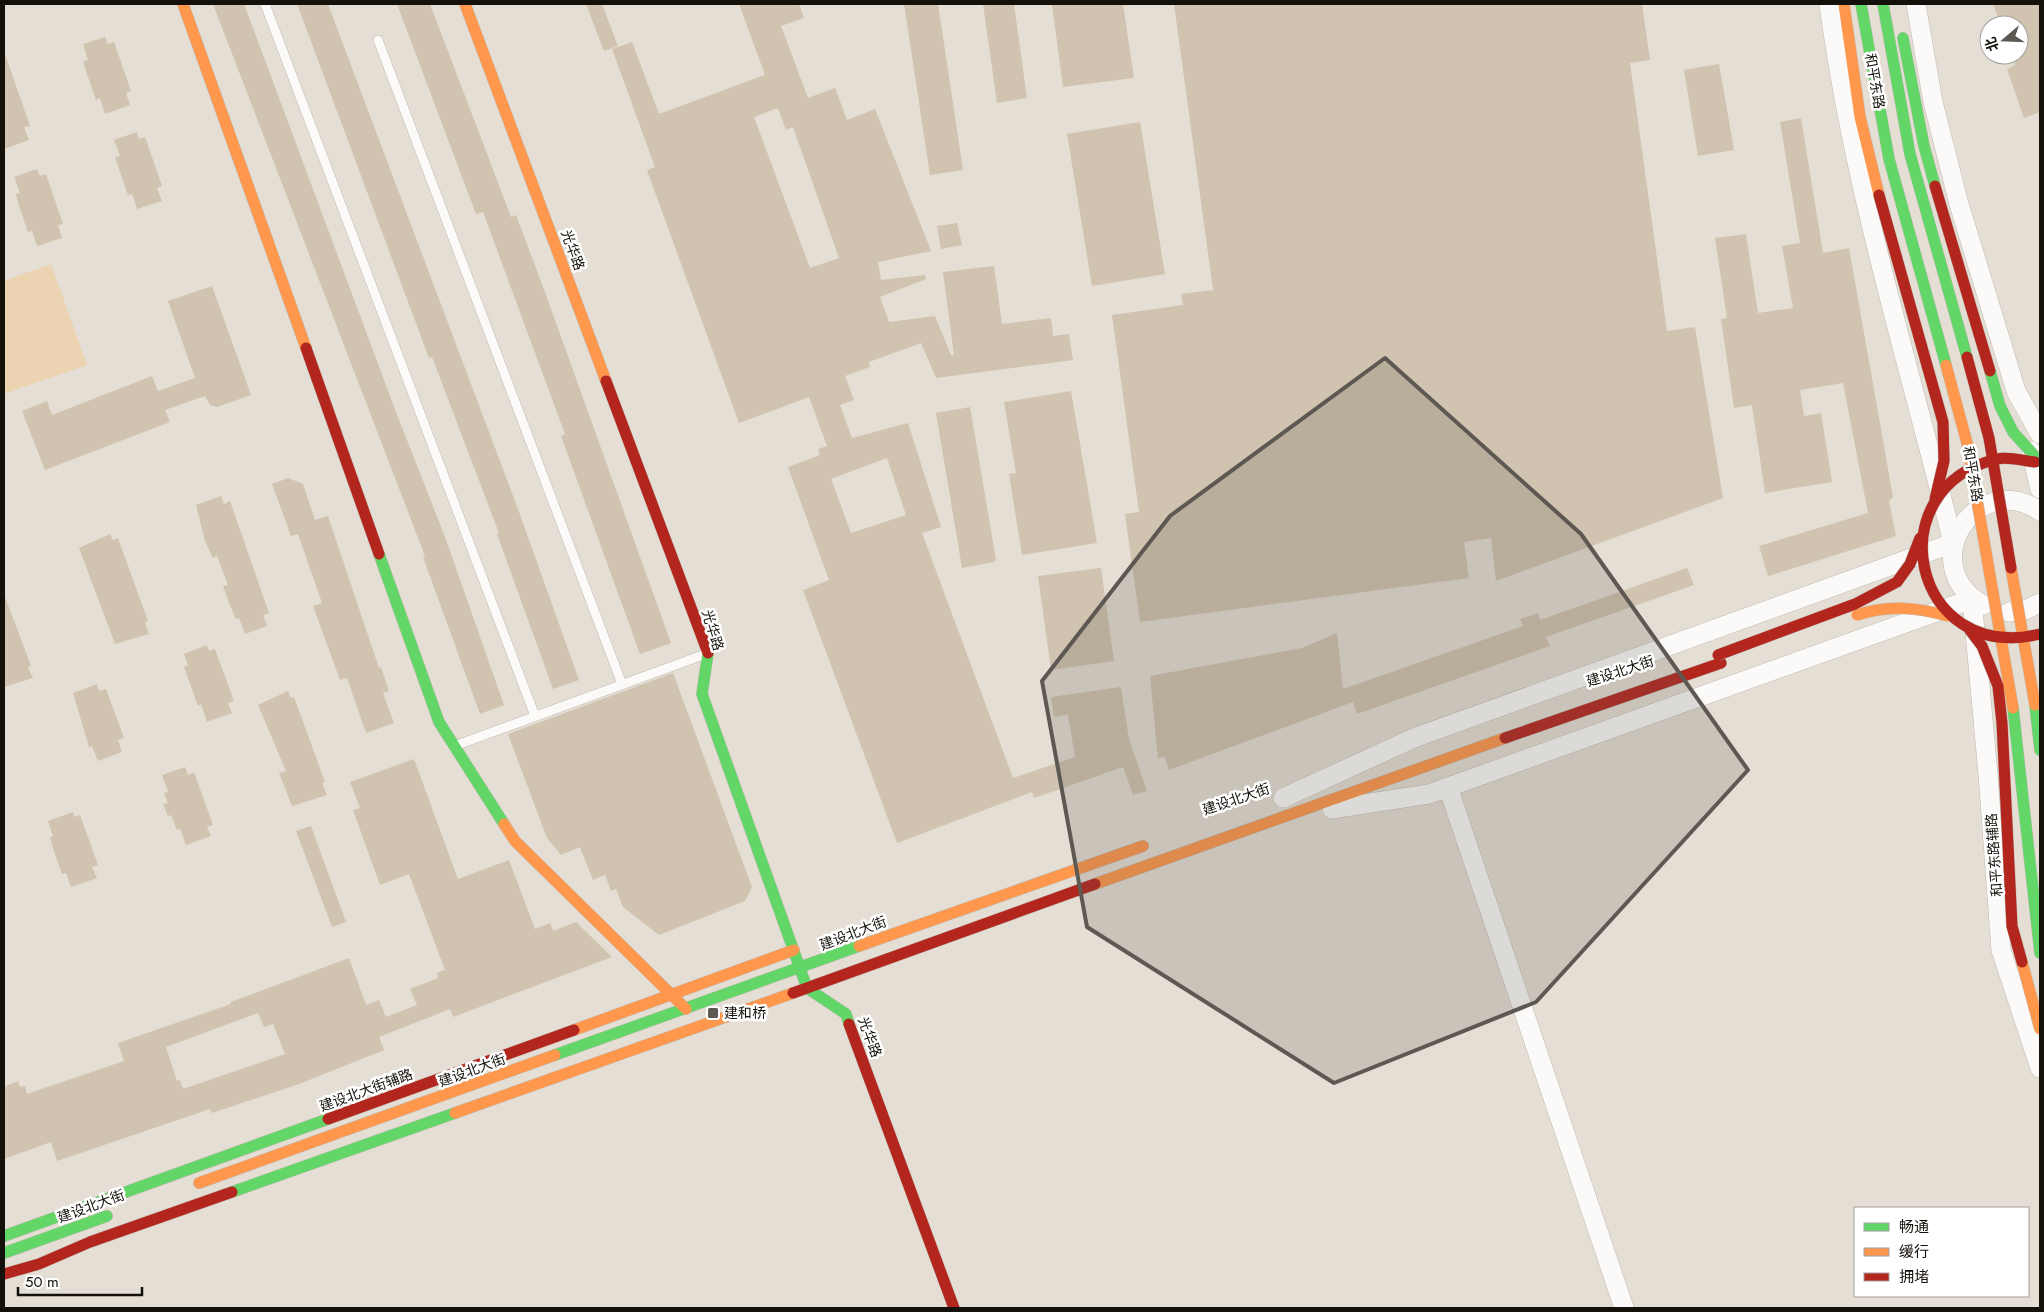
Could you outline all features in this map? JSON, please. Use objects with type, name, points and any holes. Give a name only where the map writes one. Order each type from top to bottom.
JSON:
[{"type":"main road","points":[[183,4],[439,722],[515,841],[686,1009]]},
{"type":"main road","name":"光华路","points":[[465,4],[708,654],[702,694],[807,988],[846,1014],[954,1308]]},
{"type":"main road","name":"和平东路","points":[[1844,4],[1860,117],[1879,195],[1943,422],[1945,458],[1935,499]]},
{"type":"main road","name":"和平东路","points":[[1861,4],[1889,159],[1968,443],[2013,708],[2040,953]]},
{"type":"main road","name":"和平东路","points":[[1883,4],[1910,154],[1989,438],[2026,651],[2040,750]]},
{"type":"main road","points":[[1900,22],[1924,146],[2000,406],[2013,432],[2040,463]]},
{"type":"main road","points":[[1943,422],[1963,437],[1972,438],[1989,428],[1997,417],[2000,406]]},
{"type":"main road","points":[[1720,659],[1855,604],[1897,582],[1910,564],[1929,509],[1935,499],[1944,487],[1968,468],[1998,459],[2040,463]]},
{"type":"main road","points":[[1921,535],[1924,574],[1934,597],[1948,616]]},
{"type":"main road","points":[[4,1274],[40,1264],[90,1242],[807,988],[1280,805],[1861,614],[1895,606],[1921,608],[1948,616],[1980,634],[2011,640],[2040,634]]},
{"type":"main road","name":"和平东路辅路","points":[[1970,629],[1982,646],[1998,686],[2002,723],[2012,926],[2040,1029]]},
{"type":"main road","points":[[1998,686],[2005,660],[2011,655],[2026,651],[2034,651],[2040,655]]},
{"type":"main road","name":"建设北大街","points":[[1519,720],[1720,659]]},
{"type":"main road","name":"建设北大街","points":[[1280,805],[1387,764]]},
{"type":"main road","name":"建设北大街","points":[[191,1186],[801,968],[945,914],[1152,843]]},
{"type":"main road","name":"建设北大街辅路","points":[[4,1236],[794,950]]},
{"type":"main road","name":"建设北大街","points":[[4,1254],[116,1213]]},
{"type":"street","points":[[1829,4],[1853,146],[1867,210],[1953,543],[1952,558],[1955,574],[1962,588],[1972,599],[1988,609],[2007,613],[2025,610],[2040,602]]},
{"type":"street","points":[[1916,4],[1933,102],[1959,204],[2016,391],[2040,489]]},
{"type":"street","points":[[2016,391],[2040,434]]},
{"type":"street","points":[[1280,805],[1414,738],[1953,543],[1961,525],[1975,511],[1992,502],[2011,500],[2030,504],[2040,510]]},
{"type":"street","points":[[1280,805],[1429,794],[1972,599]]},
{"type":"street","name":"和平东路辅路","points":[[1972,599],[1988,774],[2001,950],[2040,1068]]},
{"type":"street","points":[[1448,788],[1624,1308]]},
{"type":"lane","points":[[265,4],[535,716]]},
{"type":"lane","points":[[378,40],[622,684]]},
{"type":"lane","points":[[454,746],[708,654]]},
{"type":"highlighted area","points":[[1385,358],[1581,534],[1748,770],[1536,1002],[1334,1083],[1087,927],[1042,681],[1170,516]]},
{"type":"shaded area","points":[[51,264],[87,365],[4,394],[4,281]]},
{"type":"building","points":[[213,4],[244,4],[396,412],[445,537],[504,705],[480,714],[423,557],[425,556]]},
{"type":"building","points":[[297,4],[328,4],[518,509],[579,680],[553,689],[497,534],[499,533],[432,357],[429,358]]},
{"type":"building","points":[[397,4],[430,4],[511,217],[516,215],[671,643],[640,654],[561,436],[565,434],[483,212],[476,214]]},
{"type":"building","points":[[586,4],[602,4],[618,46],[604,51]]},
{"type":"building","points":[[739,4],[799,4],[804,18],[781,26],[808,98],[835,88],[847,120],[875,109],[931,251],[878,262],[881,280],[925,275],[926,279],[880,297],[889,322],[935,316],[951,355],[954,355],[943,272],[994,266],[1002,324],[1051,318],[1053,336],[1069,334],[1073,360],[936,378],[921,343],[869,362],[870,367],[845,376],[854,400],[840,405],[852,438],[908,423],[941,527],[922,533],[1013,778],[1075,757],[1068,715],[1054,717],[1051,697],[1121,687],[1129,739],[1147,791],[1133,795],[1123,767],[1034,798],[1032,792],[897,843],[803,590],[829,580],[788,467],[820,455],[818,449],[827,446],[809,397],[739,423],[647,170],[655,167],[612,49],[632,42],[659,114],[765,75]],"holes":[[[778,108],[786,130],[793,127],[839,258],[810,268],[754,117]],[[887,458],[906,515],[851,533],[831,479]]]},
{"type":"building","points":[[904,4],[938,4],[963,170],[930,175]]},
{"type":"building","points":[[983,4],[1014,4],[1027,98],[997,103]]},
{"type":"building","points":[[1052,4],[1123,4],[1134,78],[1063,87]]},
{"type":"building","points":[[1174,4],[1642,4],[1650,60],[1630,63],[1667,331],[1695,327],[1723,498],[1496,581],[1491,538],[1464,542],[1469,578],[1140,622],[1125,514],[1139,512],[1112,315],[1183,305],[1181,294],[1213,290]]},
{"type":"building","points":[[1993,4],[2040,4],[2040,112],[2024,118],[2007,69],[2015,65],[2029,65],[2029,15],[1997,15]]},
{"type":"building","points":[[105,37],[108,44],[114,42],[131,91],[126,93],[130,105],[105,114],[100,98],[96,100],[83,62],[88,60],[83,44]]},
{"type":"building","points":[[4,57],[6,57],[30,126],[24,127],[29,140],[4,149]]},
{"type":"building","points":[[1719,64],[1734,150],[1698,156],[1684,70]]},
{"type":"building","points":[[1801,118],[1823,253],[1849,248],[1893,497],[1889,501],[1896,536],[1768,576],[1759,546],[1868,513],[1843,383],[1800,390],[1804,416],[1821,413],[1832,482],[1765,493],[1752,405],[1734,408],[1721,319],[1727,318],[1715,238],[1746,234],[1758,313],[1793,308],[1782,246],[1800,243],[1780,122]]},
{"type":"building","points":[[1140,122],[1165,274],[1092,286],[1067,134]]},
{"type":"building","points":[[137,132],[139,139],[145,137],[162,186],[157,188],[162,201],[137,209],[132,194],[128,195],[115,157],[120,156],[114,140]]},
{"type":"building","points":[[37,169],[40,176],[46,174],[63,224],[58,225],[62,238],[37,246],[32,231],[28,232],[19,206],[16,194],[20,193],[14,177]]},
{"type":"building","points":[[957,223],[962,245],[941,249],[937,226]]},
{"type":"building","points":[[212,286],[251,395],[217,407],[210,405],[205,396],[165,410],[170,422],[45,470],[22,411],[47,401],[52,415],[152,376],[158,391],[195,378],[168,301]]},
{"type":"building","points":[[1071,391],[1097,543],[1022,555],[1009,474],[1016,473],[1004,402]]},
{"type":"building","points":[[970,407],[996,560],[962,568],[936,413]]},
{"type":"building","points":[[288,478],[303,484],[315,520],[328,516],[379,668],[381,667],[389,691],[383,693],[394,723],[366,733],[347,678],[340,680],[313,606],[322,603],[298,534],[291,536],[272,484]]},
{"type":"building","points":[[221,496],[224,504],[230,501],[269,613],[263,615],[267,626],[245,634],[239,618],[236,619],[229,603],[223,586],[228,585],[217,556],[213,558],[205,541],[196,505]]},
{"type":"building","points":[[110,534],[113,540],[118,538],[148,621],[145,623],[149,634],[115,644],[79,548]]},
{"type":"building","points":[[1101,568],[1114,661],[1051,670],[1038,576]]},
{"type":"building","points":[[1687,568],[1694,585],[1546,637],[1550,646],[1357,714],[1353,702],[1169,770],[1164,756],[1158,759],[1150,676],[1302,648],[1337,633],[1343,689],[1523,626],[1520,619],[1538,613],[1540,620]]},
{"type":"building","points":[[5,597],[31,666],[28,667],[33,678],[4,687]]},
{"type":"building","points":[[207,645],[209,651],[215,649],[234,701],[228,703],[232,713],[207,722],[201,704],[198,706],[184,667],[188,665],[184,654]]},
{"type":"building","points":[[673,673],[752,887],[745,901],[659,935],[623,907],[616,889],[611,891],[605,875],[593,880],[580,847],[561,855],[547,838],[508,734]]},
{"type":"building","points":[[97,684],[99,691],[106,689],[124,738],[118,740],[122,752],[98,761],[92,746],[89,747],[73,693]]},
{"type":"building","points":[[288,691],[291,698],[294,697],[325,782],[322,783],[327,795],[292,806],[279,773],[286,771],[258,705]]},
{"type":"building","points":[[414,759],[458,879],[509,860],[535,929],[550,923],[553,931],[576,922],[612,957],[453,1017],[450,1009],[379,1037],[384,1050],[299,1084],[212,1113],[210,1109],[57,1161],[51,1142],[4,1159],[4,1087],[18,1081],[20,1087],[25,1086],[27,1094],[124,1061],[118,1043],[231,1004],[231,1002],[349,958],[366,1005],[379,1000],[386,1017],[417,1005],[410,989],[438,978],[437,973],[445,970],[409,874],[380,885],[353,810],[360,808],[350,782]],"holes":[[[258,1013],[264,1027],[273,1024],[285,1054],[183,1089],[180,1080],[177,1081],[166,1047]]]},
{"type":"building","points":[[185,767],[188,775],[194,772],[213,825],[207,827],[211,836],[186,845],[180,829],[177,830],[171,815],[168,816],[163,804],[168,803],[164,793],[168,792],[162,775]]},
{"type":"building","points":[[73,812],[74,817],[80,815],[98,865],[92,867],[97,878],[71,887],[66,873],[62,874],[50,837],[53,836],[48,821]]},
{"type":"building","points":[[311,826],[346,922],[332,927],[296,831]]},
{"type":"traffic: fast","points":[[1861,4],[1889,159],[1946,365]]},
{"type":"traffic: fast","points":[[1883,4],[1910,154],[1967,357]]},
{"type":"traffic: fast","points":[[1903,38],[1924,146],[1935,186]]},
{"type":"traffic: fast","points":[[1990,371],[2000,406],[2013,432],[2040,462]]},
{"type":"traffic: fast","points":[[379,554],[439,722],[504,824]]},
{"type":"traffic: fast","points":[[708,653],[702,694],[807,988],[846,1014],[849,1024]]},
{"type":"traffic: fast","points":[[2035,705],[2040,750]]},
{"type":"traffic: fast","points":[[2013,708],[2040,953]]},
{"type":"traffic: fast","points":[[555,1055],[859,946]]},
{"type":"traffic: fast","points":[[232,1192],[455,1113]]},
{"type":"traffic: fast","points":[[4,1236],[328,1119]]},
{"type":"traffic: fast","points":[[4,1253],[107,1216]]},
{"type":"traffic: slow","points":[[183,4],[306,348]]},
{"type":"traffic: slow","points":[[465,4],[606,381]]},
{"type":"traffic: slow","points":[[1844,4],[1860,117],[1879,195]]},
{"type":"traffic: slow","points":[[1946,365],[1967,443],[2013,708]]},
{"type":"traffic: slow","points":[[2011,568],[2035,705]]},
{"type":"traffic: slow","points":[[1857,615],[1902,608],[1948,616]]},
{"type":"traffic: slow","points":[[1095,884],[1505,738]]},
{"type":"traffic: slow","points":[[504,824],[515,841],[686,1009]]},
{"type":"traffic: slow","points":[[859,946],[1143,846]]},
{"type":"traffic: slow","points":[[574,1030],[794,950]]},
{"type":"traffic: slow","points":[[2022,962],[2040,1029]]},
{"type":"traffic: slow","points":[[455,1113],[793,993]]},
{"type":"traffic: slow","points":[[199,1183],[555,1055]]},
{"type":"traffic: jam","points":[[1935,186],[1990,371]]},
{"type":"traffic: jam","points":[[1879,195],[1943,422],[1944,461],[1935,499]]},
{"type":"traffic: jam","points":[[306,348],[379,554]]},
{"type":"traffic: jam","points":[[1967,357],[1989,438],[2011,568]]},
{"type":"traffic: jam","points":[[606,381],[708,653]]},
{"type":"traffic: jam","points":[[2035,462],[2002,458],[1959,476],[1934,503],[1923,535],[1925,569],[1938,600],[1962,624],[1996,637],[2040,634]]},
{"type":"traffic: jam","points":[[1718,655],[1855,604],[1897,582],[1910,564],[1920,538]]},
{"type":"traffic: jam","points":[[1969,629],[1982,646],[1998,686],[2002,723],[2012,926],[2022,962]]},
{"type":"traffic: jam","points":[[1505,738],[1721,663]]},
{"type":"traffic: jam","points":[[793,993],[1095,884]]},
{"type":"traffic: jam","points":[[849,1024],[954,1308]]},
{"type":"traffic: jam","points":[[328,1119],[574,1030]]},
{"type":"traffic: jam","points":[[4,1274],[39,1264],[90,1242],[232,1192]]},
{"type":"place","name":"建和桥","points":[[713,1013]]}]
